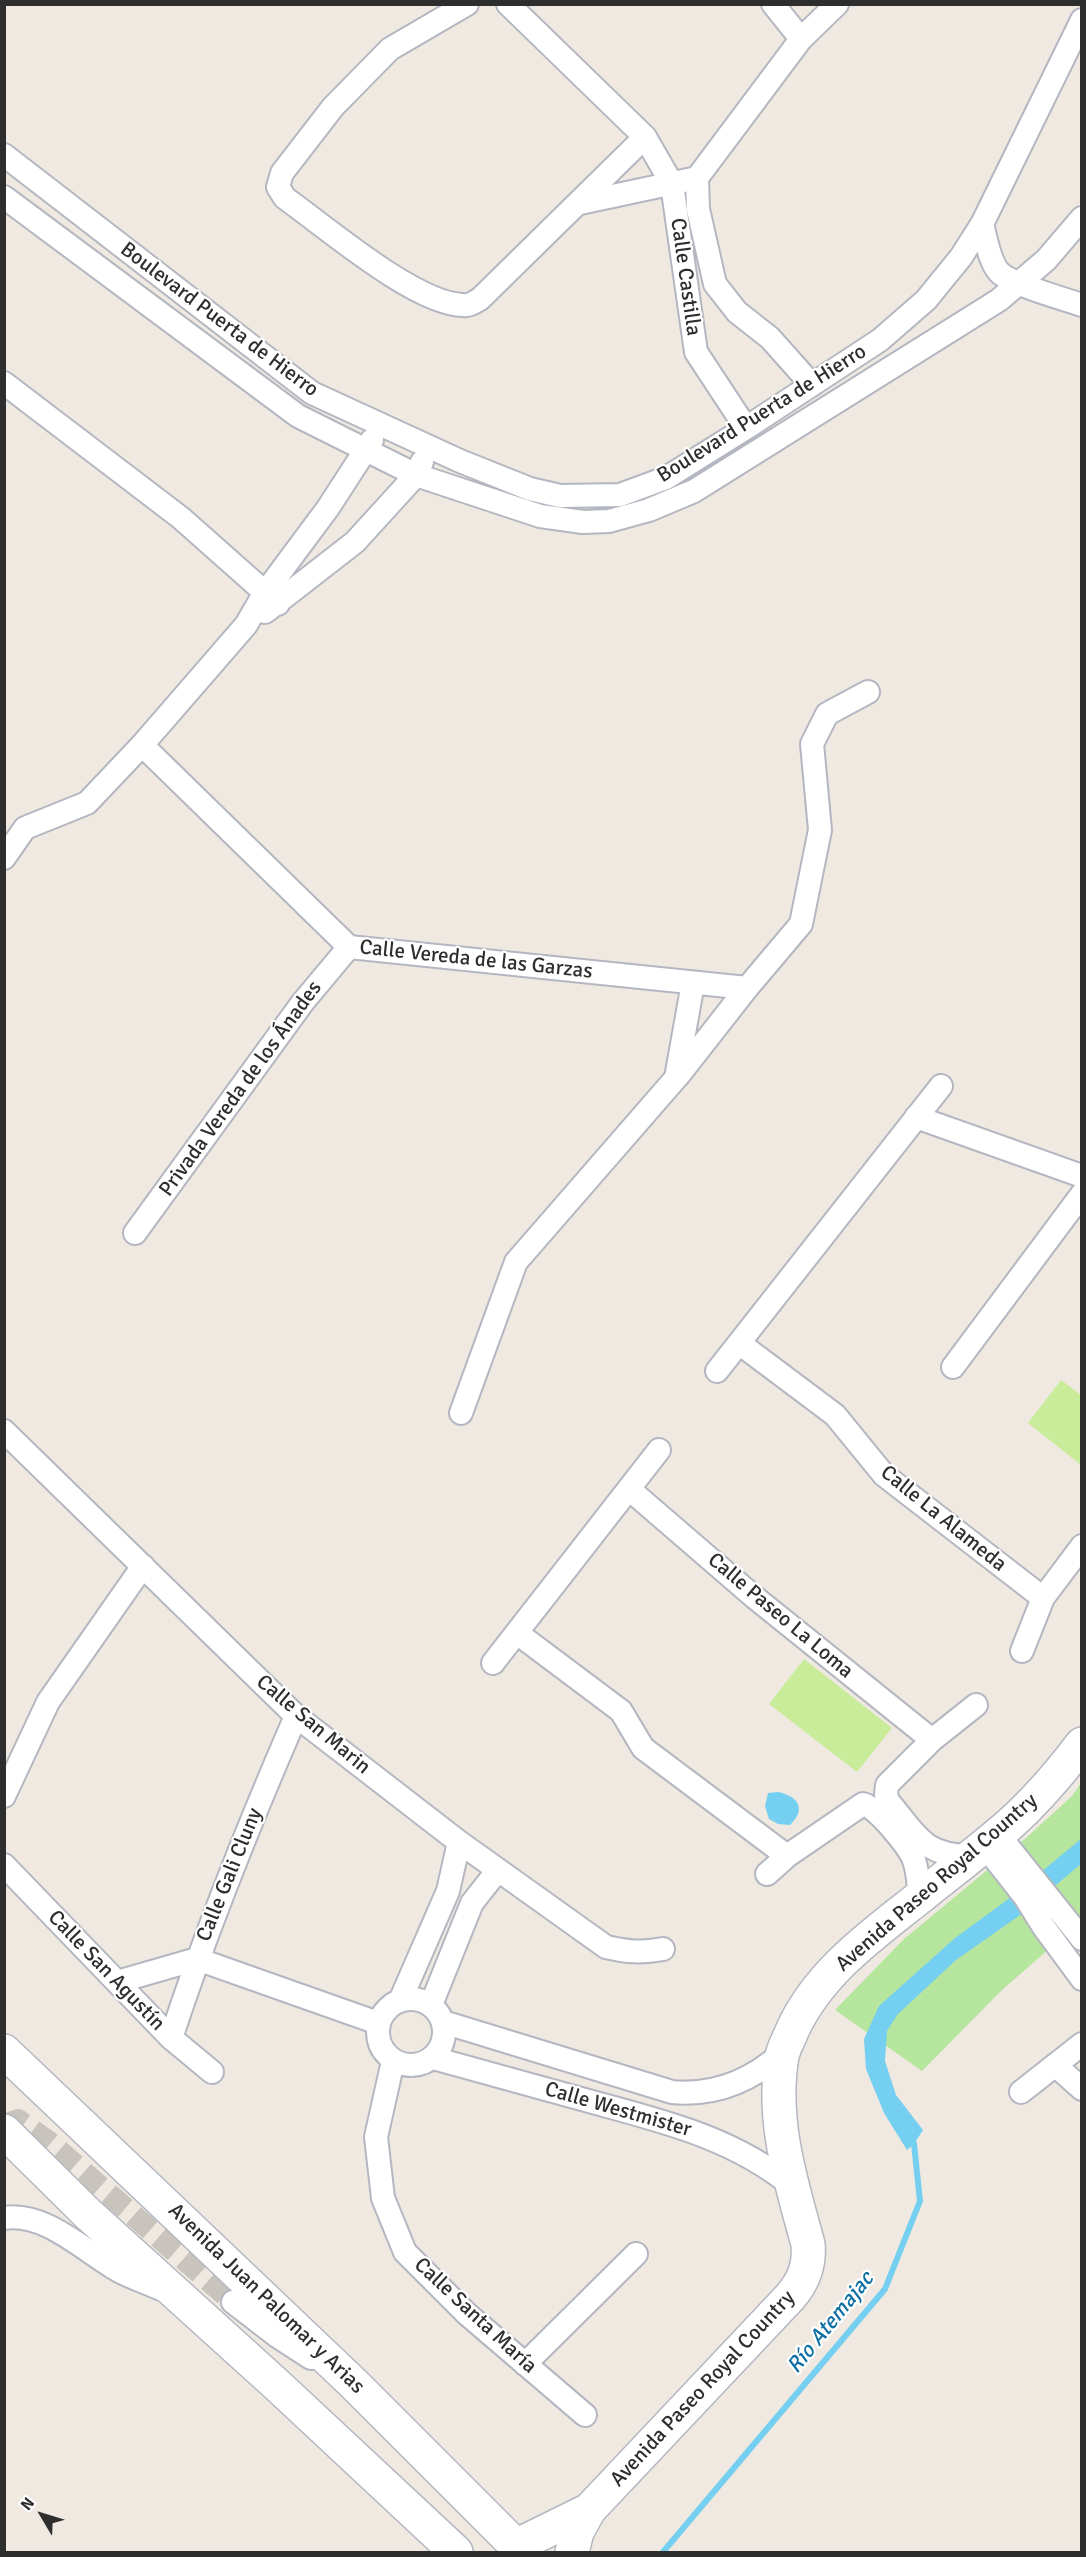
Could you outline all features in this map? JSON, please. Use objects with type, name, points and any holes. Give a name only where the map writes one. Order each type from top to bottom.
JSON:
[{"type":"main road","name":"Avenida Paseo Royal Country","points":[[572,2553],[578,2532],[589,2510],[798,2287],[805,2275],[809,2254],[792,2186],[778,2114],[782,2053],[796,2022],[813,1995],[843,1961],[890,1919],[993,1851],[1082,1744]]},
{"type":"main road","name":"Avenida Juan Palomar y Arias","points":[[4,2051],[354,2384],[519,2549]]},
{"type":"main road","points":[[4,2131],[87,2213],[456,2553]]},
{"type":"main road","name":"Avenida Paseo Royal Country","points":[[519,2549],[589,2510]]},
{"type":"street","points":[[467,4],[390,49],[333,107],[282,173],[278,187],[285,198],[406,285],[450,303],[466,306],[480,299],[645,137]]},
{"type":"street","points":[[508,4],[645,137],[672,184]]},
{"type":"street","points":[[773,4],[801,39]]},
{"type":"street","points":[[580,203],[697,178],[801,39],[837,4]]},
{"type":"street","name":"Boulevard Puerta de Hierro","points":[[4,155],[312,393],[428,447],[530,489],[560,496],[620,495],[666,478],[746,428],[880,340],[926,300],[961,257],[982,224],[1082,20]]},
{"type":"street","name":"Calle Castilla","points":[[697,178],[698,209],[716,284],[737,312],[770,338],[811,384]]},
{"type":"street","name":"Calle Castilla","points":[[672,184],[696,352],[746,428]]},
{"type":"street","name":"Boulevard Puerta de Hierro","points":[[4,197],[297,416],[416,475],[540,516],[583,522],[609,522],[649,510],[693,491],[999,300],[1046,260],[1082,219]]},
{"type":"street","points":[[982,224],[999,273],[1082,305]]},
{"type":"street","points":[[686,291],[716,284]]},
{"type":"street","points":[[4,383],[181,518],[271,599]]},
{"type":"street","points":[[271,599],[366,451],[380,425]]},
{"type":"street","points":[[4,858],[25,828],[87,803],[142,746],[246,624],[271,599],[356,542],[416,475],[428,447]]},
{"type":"street","points":[[461,1413],[516,1262],[676,1078],[801,924],[820,830],[812,744],[826,714],[868,692]]},
{"type":"street","name":"Calle Vereda de las Garzas","points":[[142,746],[349,947],[747,988]]},
{"type":"street","name":"Privada Vereda de los Ánades","points":[[135,1233],[303,1002],[349,947]]},
{"type":"street","points":[[676,1078],[693,983]]},
{"type":"street","points":[[717,1371],[941,1086]]},
{"type":"street","points":[[916,1118],[1082,1176]]},
{"type":"street","points":[[953,1367],[1082,1194]]},
{"type":"street","name":"Calle La Alameda","points":[[739,1343],[835,1415],[884,1475],[1043,1598]]},
{"type":"street","name":"Calle San Marin","points":[[4,1431],[296,1716],[459,1842],[606,1947],[643,1953],[663,1948]]},
{"type":"street","points":[[493,1663],[659,1450]]},
{"type":"street","name":"Calle Paseo La Loma","points":[[629,1489],[753,1596],[932,1740]]},
{"type":"street","points":[[1022,1651],[1043,1598],[1082,1546]]},
{"type":"street","points":[[4,1796],[48,1702],[143,1566]]},
{"type":"street","points":[[517,1633],[621,1711],[643,1748],[788,1856]]},
{"type":"street","points":[[976,1705],[932,1740],[888,1785],[886,1794],[888,1801],[929,1848],[955,1856],[993,1851],[1025,1896],[1082,1939]]},
{"type":"street","name":"Calle Gali Cluny","points":[[171,2038],[197,1959],[237,1852],[296,1716]]},
{"type":"street","points":[[766,1874],[863,1804],[876,1810],[913,1858],[919,1884],[919,1898]]},
{"type":"street","points":[[400,2001],[448,1891],[459,1842]]},
{"type":"street","name":"Calle San Agustín","points":[[4,1865],[171,2038],[212,2072]]},
{"type":"street","points":[[437,2013],[411,1998],[390,2005],[378,2023],[379,2045],[393,2061],[413,2066],[433,2058],[443,2042],[437,2013],[472,1903],[498,1870]]},
{"type":"street","points":[[448,1891],[472,1903]]},
{"type":"street","points":[[1047,1914],[1082,1978]]},
{"type":"street","points":[[117,1982],[197,1959],[378,2023]]},
{"type":"street","name":"Calle Westmister","points":[[437,2013],[672,2092],[713,2091],[751,2077],[782,2053]]},
{"type":"street","points":[[1022,2092],[1082,2044]]},
{"type":"street","name":"Calle Westmister","points":[[433,2058],[686,2128],[742,2151],[769,2167],[792,2186]]},
{"type":"street","name":"Calle Santa María","points":[[393,2061],[376,2137],[383,2198],[405,2252],[467,2314],[585,2415]]},
{"type":"street","points":[[1055,2066],[1082,2089]]},
{"type":"street","points":[[686,2128],[693,2093]]},
{"type":"street","points":[[4,2218],[15,2216],[34,2219],[116,2269],[181,2298]]},
{"type":"street","points":[[525,2364],[636,2254]]},
{"type":"street","points":[[233,2302],[277,2336],[354,2384]]},
{"type":"green space","points":[[1061,1380],[1081,1395],[1081,1465],[1028,1423]]},
{"type":"green space","points":[[804,1659],[892,1728],[857,1772],[769,1704]]},
{"type":"green space","points":[[1081,1783],[1081,1921],[1002,1990],[922,2071],[835,2010],[904,1939],[1026,1838],[1072,1796]]},
{"type":"water","points":[[778,1792],[791,1797],[798,1804],[798,1814],[790,1825],[778,1824],[769,1819],[765,1806],[768,1793]]},
{"type":"water","points":[[1081,1839],[1081,1864],[1023,1913],[956,1960],[898,2014],[887,2031],[885,2061],[896,2095],[923,2130],[907,2150],[884,2113],[866,2069],[864,2039],[879,2006],[955,1938],[1007,1900]]},
{"type":"waterway","name":"Río Atemajac","points":[[663,2552],[885,2289],[920,2201],[914,2144],[911,2138]]},
{"type":"tunnel","points":[[4,2125],[18,2120],[49,2142],[233,2302]]}]
